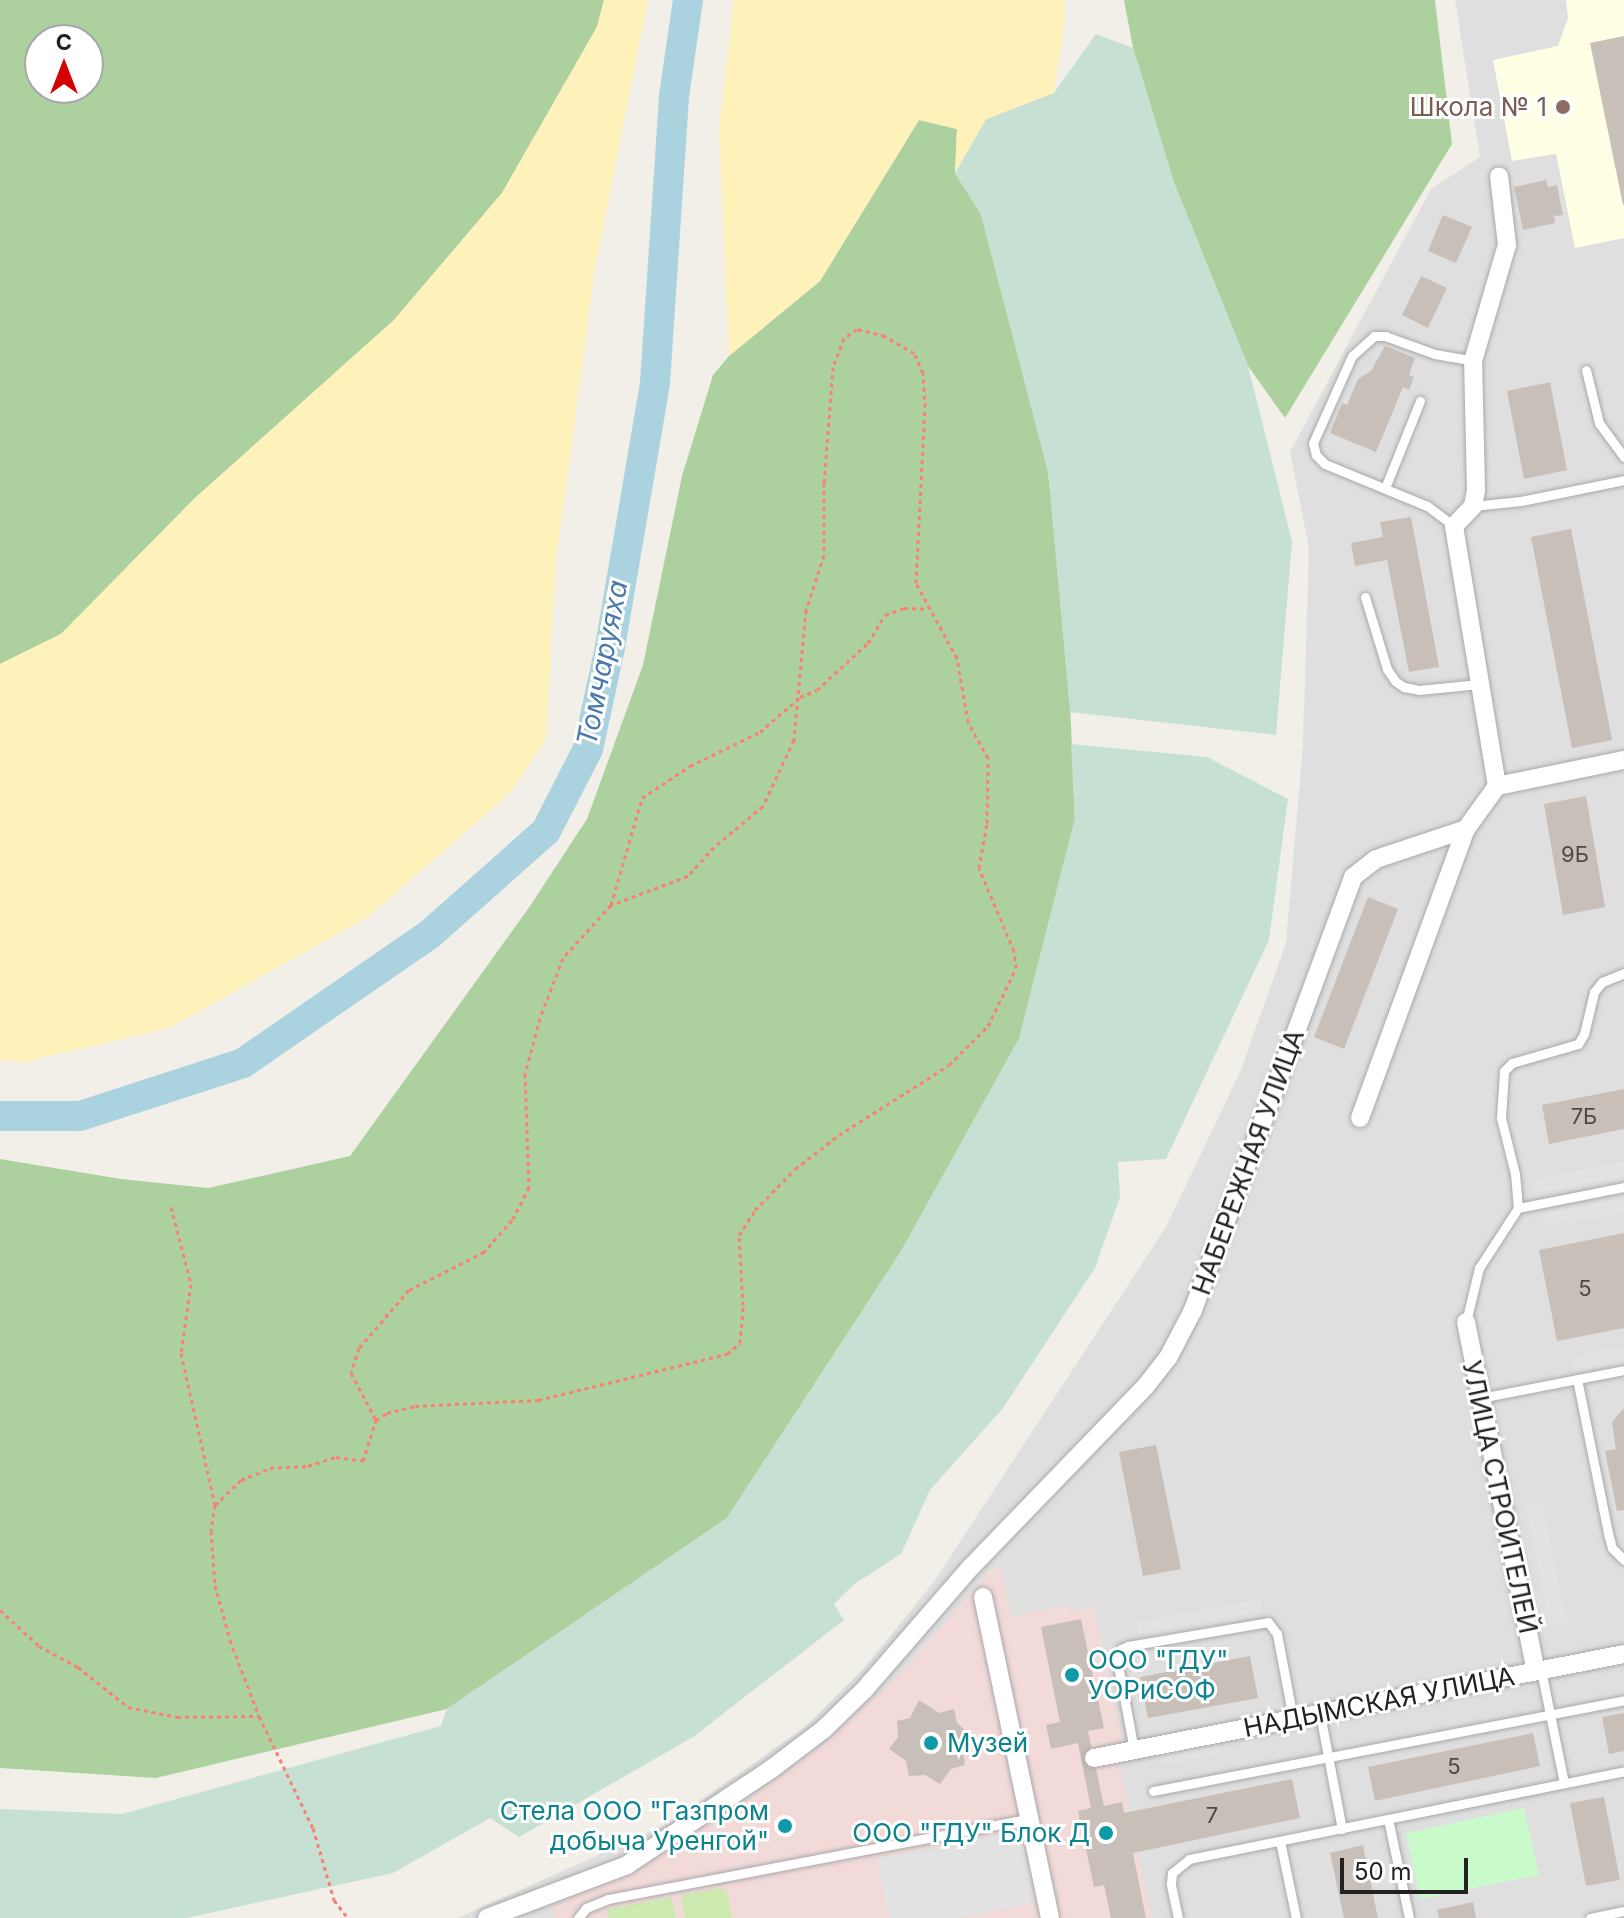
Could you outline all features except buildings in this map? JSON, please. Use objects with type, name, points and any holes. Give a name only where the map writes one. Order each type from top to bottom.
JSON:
[{"type":"street","points":[[1497,786],[1454,526],[1473,506],[1476,490],[1473,361],[1507,245],[1499,176]]},
{"type":"street","points":[[1360,1118],[1466,829],[1497,786],[1624,760]]},
{"type":"street","name":"НАБЕРЕЖНАЯ УЛИЦА","points":[[487,1918],[627,1865],[770,1770],[824,1729],[864,1690],[1011,1527],[1145,1387],[1169,1356],[1193,1310],[1353,877],[1376,859],[1466,829]]},
{"type":"street","name":"УЛИЦА СТРОИТЕЛЕЙ","points":[[1466,1322],[1539,1671]]},
{"type":"street","points":[[983,1597],[1050,1918]]},
{"type":"street","name":"НАДЫМСКАЯ УЛИЦА","points":[[1094,1758],[1624,1654]]},
{"type":"lane","points":[[1454,526],[1427,506],[1325,464],[1316,455],[1313,443],[1352,356],[1374,336],[1385,336],[1435,354],[1473,361]]},
{"type":"lane","points":[[1586,370],[1599,423],[1624,457]]},
{"type":"lane","points":[[1385,488],[1420,401]]},
{"type":"lane","points":[[1473,506],[1521,501],[1624,480]]},
{"type":"lane","points":[[1365,597],[1387,669],[1395,681],[1404,687],[1419,690],[1479,684]]},
{"type":"lane","points":[[1466,1322],[1479,1268],[1518,1208],[1515,1174],[1501,1118],[1504,1071],[1512,1063],[1578,1044],[1594,992],[1602,982],[1624,973]]},
{"type":"lane","points":[[1518,1208],[1624,1187]]},
{"type":"lane","points":[[1480,1398],[1624,1370]]},
{"type":"lane","points":[[1577,1379],[1609,1537],[1612,1548],[1624,1560]]},
{"type":"lane","points":[[1134,1750],[1117,1660],[1121,1649],[1128,1646],[1268,1622],[1277,1634],[1293,1719]]},
{"type":"lane","points":[[1539,1671],[1564,1783]]},
{"type":"lane","points":[[1153,1791],[1624,1700]]},
{"type":"lane","points":[[1320,1714],[1342,1829]]},
{"type":"lane","points":[[1178,1918],[1171,1884],[1178,1865],[1189,1859],[1624,1771]]},
{"type":"lane","points":[[578,1918],[586,1908],[608,1899],[1029,1819]]},
{"type":"lane","points":[[1388,1819],[1409,1918]]},
{"type":"lane","points":[[1280,1841],[1296,1918]]},
{"type":"lane","points":[[1590,1918],[1624,1911]]},
{"type":"path","points":[[215,1505],[241,1480],[270,1468],[308,1466],[336,1457],[363,1461],[376,1420],[387,1413],[415,1406],[538,1400],[727,1354],[740,1343],[743,1305],[739,1235],[755,1210],[795,1169],[839,1135],[949,1065],[988,1026],[1016,968],[1014,951],[979,868],[987,823],[988,758],[968,722],[957,658],[916,583],[925,407],[923,373],[914,353],[885,336],[857,329],[844,338],[833,367],[824,483],[824,555],[806,610],[794,740],[763,806],[714,847],[688,876],[611,905]]},
{"type":"path","points":[[376,1420],[351,1373],[359,1348],[409,1290],[484,1252],[512,1220],[529,1187],[525,1074],[540,1018],[563,958],[611,905],[642,798],[690,766],[760,732],[800,697],[817,690],[851,661],[885,615],[920,606],[930,611]]},
{"type":"path","points":[[171,1207],[191,1284],[182,1364],[215,1505],[211,1531],[215,1585],[230,1640],[259,1716],[313,1828],[334,1900],[348,1918]]},
{"type":"path","points":[[0,1610],[39,1646],[78,1667],[128,1707],[177,1717],[259,1716]]},
{"type":"shaded area","points":[[1455,0],[1624,0],[1624,1918],[458,1918],[669,1823],[805,1727],[864,1668],[933,1583],[1166,1227],[1241,1070],[1286,943],[1303,745],[1309,548],[1290,452],[1431,189],[1480,157]]},
{"type":"shaded area","name":"Школа № 1","points":[[1566,0],[1624,0],[1624,238],[1575,248],[1556,154],[1512,161],[1493,60],[1558,46],[1568,18]]},
{"type":"shaded area","points":[[1096,34],[1133,48],[1174,183],[1248,366],[1292,542],[1276,735],[1070,712],[1048,471],[981,214],[955,173],[986,119],[1054,93]]},
{"type":"shaded area","points":[[1071,744],[1207,757],[1288,799],[1269,940],[1166,1159],[1118,1162],[1120,1197],[1095,1268],[1003,1408],[930,1490],[901,1554],[853,1585],[834,1604],[844,1620],[693,1737],[519,1837],[490,1818],[393,1873],[186,1918],[0,1918],[0,1809],[122,1814],[441,1726],[447,1709],[727,1518],[900,1253],[1019,1039],[1075,819]]},
{"type":"shaded area","points":[[1624,1162],[1624,1176],[1534,1194],[1531,1181]]},
{"type":"shaded area","points":[[1624,1198],[1624,1212],[1544,1227],[1541,1214]]},
{"type":"shaded area","points":[[1624,1347],[1624,1361],[1575,1370],[1572,1357]]},
{"type":"shaded area","points":[[1542,1500],[1567,1621],[1549,1625],[1525,1503]]},
{"type":"shaded area","points":[[1001,1567],[1011,1617],[1068,1605],[1070,1612],[1094,1607],[1127,1764],[1120,1766],[1152,1918],[555,1918],[553,1906],[568,1903],[566,1889],[629,1871],[763,1789],[826,1743],[906,1668],[992,1569]]},
{"type":"shaded area","points":[[1260,1600],[1262,1611],[1138,1634],[1136,1623]]},
{"type":"shaded area","points":[[1217,1742],[1220,1754],[1160,1765],[1158,1752]]},
{"type":"shaded area","points":[[1019,1830],[1034,1903],[959,1918],[889,1918],[877,1858]]},
{"type":"green space","points":[[0,0],[604,0],[597,27],[502,193],[394,320],[195,498],[61,634],[0,664]]},
{"type":"green space","points":[[1124,0],[1435,0],[1452,144],[1285,418],[1248,366],[1174,183],[1133,48]]},
{"type":"green space","points":[[919,120],[957,129],[955,173],[981,214],[1048,471],[1068,656],[1075,819],[1019,1039],[900,1253],[727,1518],[447,1709],[156,1778],[0,1768],[0,1159],[121,1179],[208,1188],[350,1156],[528,909],[587,819],[643,665],[682,476],[713,375],[729,356],[820,281]]},
{"type":"green space","points":[[1524,1808],[1539,1875],[1420,1899],[1406,1833]]},
{"type":"green space","points":[[721,1888],[727,1891],[732,1918],[685,1918],[681,1895]]},
{"type":"green space","points":[[672,1897],[676,1918],[609,1918],[607,1909]]},
{"type":"sand","points":[[604,0],[648,0],[595,269],[555,569],[546,739],[510,793],[368,917],[169,1028],[25,1062],[0,1060],[0,664],[61,634],[195,498],[394,320],[502,193],[597,27]]},
{"type":"sand","points":[[734,0],[1064,0],[1065,20],[1054,93],[986,119],[955,173],[957,129],[919,120],[820,281],[729,356],[719,129]]},
{"type":"waterway","name":"Томчаруяха","points":[[0,1116],[80,1116],[243,1063],[430,934],[546,831],[588,749],[610,647],[655,383],[674,96],[688,0]]},
{"type":"place","name":"Школа № 1","points":[[1563,107]]},
{"type":"place","name":"ООО \"ГДУ\" УОРиСОФ","points":[[1072,1675]]},
{"type":"place","name":"Музей","points":[[931,1743]]},
{"type":"place","name":"Стела ООО \"Газпром добыча Уренгой\"","points":[[785,1826]]},
{"type":"place","name":"ООО \"ГДУ\" Блок Д","points":[[1106,1833]]}]
